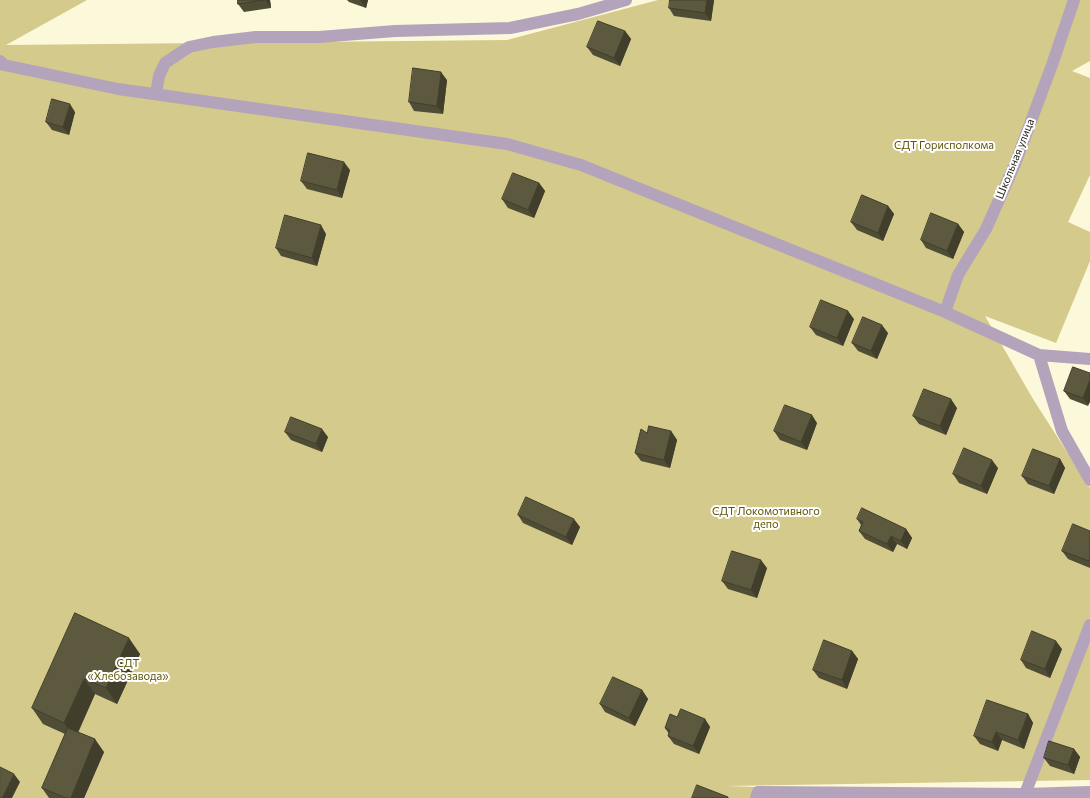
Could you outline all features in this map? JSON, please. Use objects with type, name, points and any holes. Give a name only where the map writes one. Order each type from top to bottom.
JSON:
[{"type":"street","points":[[156,94],[159,76],[165,64],[189,47],[201,44],[256,37],[319,37],[395,31],[510,28],[578,14],[626,0]]},
{"type":"street","name":"Школьная улица","points":[[946,312],[958,275],[986,229],[1015,164],[1052,65],[1074,0]]},
{"type":"street","points":[[0,61],[4,64],[118,89],[507,144],[522,148],[580,165],[946,312],[1039,355],[1090,359]]},
{"type":"street","points":[[1039,355],[1062,431],[1090,480]]},
{"type":"street","points":[[1025,794],[1090,625]]},
{"type":"street","points":[[756,798],[758,792],[1025,794],[1090,792]]},
{"type":"green space","name":"СДТ Локомотивного депо","points":[[0,0],[87,0],[6,45],[507,40],[658,0],[1090,0],[1090,61],[1072,71],[1090,78],[1090,175],[1068,222],[1090,232],[1090,261],[1056,343],[985,316],[1033,399],[1090,488],[1090,780],[726,786],[1090,798],[0,798]]},
{"type":"building","points":[[238,0],[264,0],[238,4]]},
{"type":"building","points":[[670,0],[707,0],[705,13],[669,8]]},
{"type":"building","points":[[598,21],[625,31],[614,58],[587,47]]},
{"type":"building","points":[[413,68],[441,72],[437,106],[409,102]]},
{"type":"building","points":[[52,99],[70,104],[63,127],[46,122]]},
{"type":"building","points":[[308,153],[344,162],[337,190],[301,181]]},
{"type":"building","points":[[513,173],[539,183],[528,210],[502,199]]},
{"type":"building","points":[[862,195],[888,206],[878,233],[851,222]]},
{"type":"building","points":[[931,213],[958,224],[947,251],[921,240]]},
{"type":"building","points":[[285,215],[321,225],[312,258],[276,248]]},
{"type":"building","points":[[821,300],[848,311],[837,338],[810,327]]},
{"type":"building","points":[[863,317],[882,325],[871,351],[852,343]]},
{"type":"building","points":[[1073,367],[1090,373],[1090,379],[1083,398],[1064,391]]},
{"type":"building","points":[[924,389],[951,399],[940,426],[913,416]]},
{"type":"building","points":[[785,405],[812,415],[801,442],[774,431]]},
{"type":"building","points":[[291,417],[322,429],[316,444],[285,432]]},
{"type":"building","points":[[649,426],[671,431],[664,460],[635,453],[641,429],[647,433]]},
{"type":"building","points":[[964,448],[992,460],[981,486],[953,474]]},
{"type":"building","points":[[1033,449],[1060,459],[1049,486],[1022,476]]},
{"type":"building","points":[[526,497],[574,519],[566,537],[518,515]]},
{"type":"building","points":[[862,508],[906,529],[901,541],[891,536],[887,544],[859,531],[863,522],[857,519]]},
{"type":"building","points":[[1073,524],[1090,531],[1089,561],[1062,551]]},
{"type":"building","points":[[732,551],[761,560],[751,590],[722,581]]},
{"type":"building","points":[[75,613],[129,638],[106,688],[84,679],[64,723],[32,708]]},
{"type":"building","points":[[1032,631],[1056,641],[1045,669],[1021,660]]},
{"type":"building","points":[[824,640],[852,651],[842,680],[813,670]]},
{"type":"building","points":[[613,677],[642,690],[629,718],[600,704]]},
{"type":"building","points":[[987,700],[1028,714],[1018,740],[996,732],[992,742],[974,736]]},
{"type":"building","points":[[681,709],[705,719],[693,746],[668,736],[670,730],[665,728],[670,714],[677,717]]},
{"type":"building","points":[[68,728],[95,739],[71,798],[66,798],[42,788]]},
{"type":"building","points":[[1049,741],[1074,749],[1068,765],[1044,758]]},
{"type":"building","points":[[0,767],[14,774],[2,798],[0,798]]},
{"type":"building","points":[[697,785],[728,797],[728,798],[692,798]]},
{"type":"park label","name":"СДТ Горисполкома","points":[[944,145]]},
{"type":"park label","name":"СДТ «Хлебозавода»","points":[[128,669]]}]
